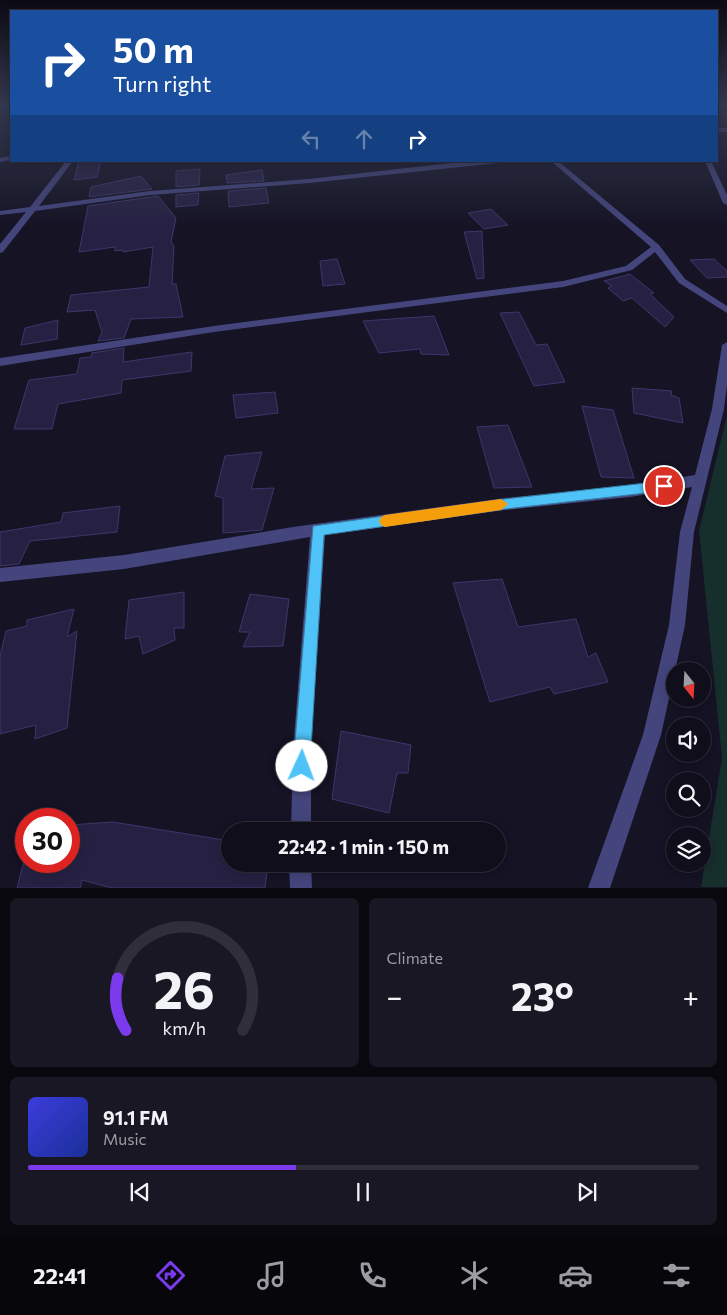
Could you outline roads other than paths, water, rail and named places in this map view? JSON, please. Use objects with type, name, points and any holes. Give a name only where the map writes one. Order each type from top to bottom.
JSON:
[{"type":"street","points":[[0,250],[69,162]]},
{"type":"street","points":[[0,212],[150,193],[496,162]]},
{"type":"street","points":[[555,162],[656,247],[682,281],[727,310]]},
{"type":"street","points":[[708,162],[727,203]]},
{"type":"street","points":[[0,362],[214,329],[563,284],[629,268],[656,247]]},
{"type":"street","points":[[600,888],[652,735],[677,626],[687,532],[718,409],[727,345]]},
{"type":"street","points":[[0,574],[124,562],[318,530],[505,504],[630,491],[700,480]]},
{"type":"street","points":[[301,822],[302,750],[318,530]]},
{"type":"street","points":[[300,872],[301,888]]}]
